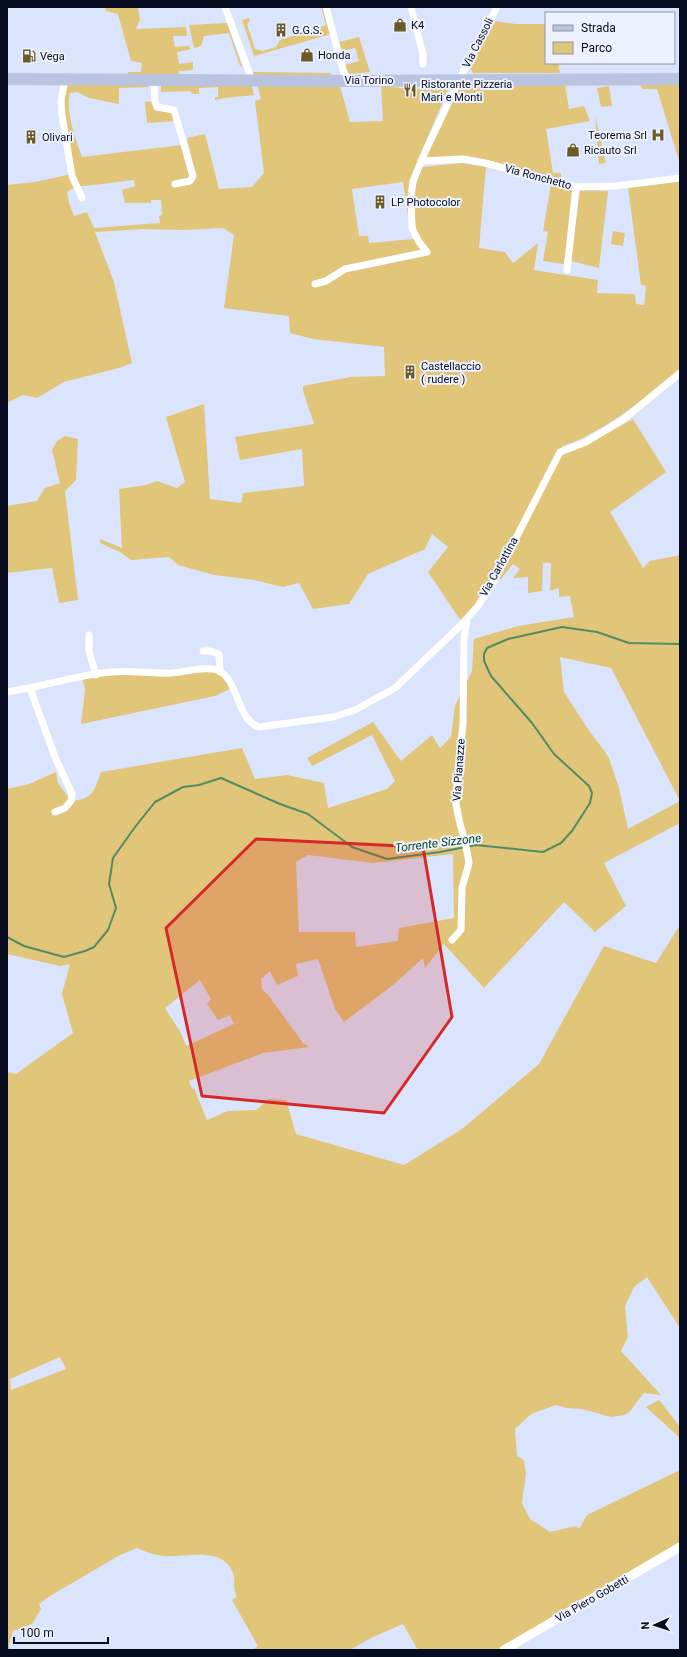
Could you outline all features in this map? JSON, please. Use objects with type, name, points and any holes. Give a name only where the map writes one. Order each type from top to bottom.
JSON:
[{"type":"main road","name":"Via Torino","points":[[7,79],[346,81],[680,79]]},
{"type":"street","points":[[225,7],[252,80]]},
{"type":"street","points":[[326,7],[346,81]]},
{"type":"street","points":[[411,7],[423,55],[423,64]]},
{"type":"street","name":"Via Cassoli","points":[[314,284],[326,281],[345,269],[427,252],[419,242],[412,228],[411,197],[413,181],[420,161],[497,7]]},
{"type":"street","points":[[65,79],[61,101],[62,115],[72,176],[82,198]]},
{"type":"street","points":[[154,80],[155,102],[157,108],[174,110],[193,176],[190,181],[175,184]]},
{"type":"street","name":"Via Ronchetto","points":[[420,161],[463,159],[485,163],[576,187],[616,186],[680,178]]},
{"type":"street","points":[[567,270],[576,187]]},
{"type":"street","name":"Via Carlottina","points":[[220,672],[227,680],[247,719],[251,724],[259,727],[333,717],[355,710],[395,688],[458,628],[478,606],[494,581],[560,452],[586,442],[624,419],[680,373]]},
{"type":"street","name":"Via Pianazze","points":[[452,940],[461,930],[462,888],[469,863],[456,804],[463,724],[464,639],[467,618]]},
{"type":"street","points":[[89,635],[89,651],[96,674]]},
{"type":"street","points":[[7,692],[113,672],[130,671],[170,673],[208,669],[220,672],[219,654],[210,651],[203,651]]},
{"type":"street","points":[[30,688],[55,757],[72,794],[71,801],[65,808],[55,812]]},
{"type":"street","name":"Via Piero Gobetti","points":[[504,1650],[680,1547]]},
{"type":"highlighted area","points":[[256,839],[423,847],[452,1017],[384,1113],[202,1096],[166,928]]},
{"type":"green space","points":[[105,7],[138,7],[140,20],[136,29],[186,27],[187,36],[173,36],[175,47],[189,46],[191,49],[177,52],[179,64],[193,62],[193,70],[179,71],[178,75],[128,75],[128,72],[141,72],[142,63],[131,61],[118,14],[106,11]]},
{"type":"green space","points":[[321,7],[324,7],[331,34],[254,56],[242,20],[249,18],[250,21],[247,24],[255,49],[263,51],[276,47],[280,40],[326,25]]},
{"type":"green space","points":[[494,21],[516,24],[545,24],[545,64],[558,64],[560,73],[473,73],[469,66],[478,46]]},
{"type":"green space","points":[[227,23],[242,66],[240,66],[229,33],[204,36],[201,46],[194,48],[189,25]]},
{"type":"green space","points":[[359,37],[370,72],[349,74],[345,65],[359,61],[355,48],[341,51],[339,42]]},
{"type":"green space","points":[[252,72],[331,73],[331,75],[253,75]]},
{"type":"green space","points":[[251,83],[254,95],[215,100],[215,97],[218,97],[218,87],[199,88],[199,94],[192,94],[191,91],[161,92],[161,86]]},
{"type":"green space","points":[[640,83],[680,84],[680,164],[657,89],[642,89]]},
{"type":"green space","points":[[67,84],[149,84],[148,87],[119,88],[119,104],[89,98],[77,92],[70,93],[70,117],[82,157],[182,145],[188,172],[194,170],[187,138],[205,134],[219,189],[252,187],[264,173],[255,101],[261,99],[257,84],[340,86],[350,122],[383,121],[381,85],[407,89],[448,89],[414,170],[410,188],[410,216],[408,216],[403,182],[352,189],[359,236],[368,236],[369,243],[414,239],[417,237],[414,202],[416,185],[422,167],[462,163],[486,167],[479,248],[505,252],[513,263],[538,243],[534,270],[598,280],[597,293],[635,294],[636,304],[644,305],[646,286],[641,285],[628,187],[680,180],[680,368],[624,413],[600,429],[563,446],[560,449],[499,568],[474,606],[461,621],[428,572],[448,547],[432,534],[425,549],[368,574],[349,604],[313,609],[299,583],[283,587],[254,580],[214,575],[178,565],[169,557],[131,560],[120,552],[100,543],[100,539],[122,548],[119,489],[146,485],[157,481],[177,488],[185,482],[166,417],[204,404],[210,499],[241,503],[243,493],[304,486],[302,449],[240,460],[235,437],[314,424],[303,391],[303,386],[350,377],[385,376],[384,347],[313,339],[290,333],[289,316],[224,308],[234,235],[223,228],[184,230],[143,229],[95,232],[114,282],[132,363],[119,368],[64,382],[37,398],[23,395],[7,403],[7,185],[35,182],[72,174],[63,101]],"holes":[[[134,180],[135,186],[122,190],[125,203],[151,203],[151,200],[161,200],[162,215],[159,216],[160,223],[94,228],[87,212],[74,216],[67,192],[77,186]]]},
{"type":"green space","points":[[461,84],[565,84],[569,109],[584,106],[590,121],[546,129],[553,173],[561,173],[561,180],[487,160],[463,156],[425,158]]},
{"type":"green space","points":[[609,86],[612,106],[601,107],[597,88]]},
{"type":"green space","points":[[153,101],[154,110],[171,112],[175,121],[147,123],[145,102]]},
{"type":"green space","points":[[595,116],[606,163],[599,164]]},
{"type":"green space","points":[[551,184],[574,190],[564,264],[543,261],[548,232],[543,231]]},
{"type":"green space","points":[[580,190],[608,191],[599,268],[571,261]]},
{"type":"green space","points":[[613,231],[625,233],[623,246],[611,244]]},
{"type":"green space","points":[[633,419],[666,472],[610,512],[643,568],[650,561],[680,555],[680,801],[680,823],[604,863],[626,906],[595,932],[564,902],[484,988],[444,944],[425,968],[423,958],[393,985],[344,1022],[335,1009],[318,959],[296,964],[298,976],[277,985],[270,971],[261,979],[262,989],[269,996],[303,1043],[309,1047],[263,1053],[189,1081],[192,1089],[194,1088],[207,1120],[228,1111],[256,1110],[269,1099],[286,1100],[296,1134],[404,1165],[462,1129],[539,1064],[604,946],[656,963],[680,925],[680,1328],[647,1277],[634,1287],[625,1306],[628,1337],[621,1351],[661,1395],[644,1393],[625,1415],[611,1417],[582,1409],[566,1408],[556,1405],[531,1414],[515,1429],[517,1456],[524,1460],[526,1474],[522,1503],[530,1519],[550,1532],[576,1526],[579,1529],[587,1515],[680,1470],[680,1542],[499,1650],[418,1650],[403,1624],[371,1638],[350,1650],[253,1650],[258,1646],[232,1600],[237,1597],[233,1573],[228,1564],[221,1559],[212,1556],[164,1556],[137,1548],[120,1555],[39,1604],[41,1609],[32,1624],[13,1631],[9,1645],[10,1650],[7,1650],[7,1072],[16,1074],[73,1033],[62,994],[70,964],[60,966],[7,954],[7,789],[29,784],[56,772],[58,783],[71,801],[78,800],[92,793],[101,772],[242,748],[255,779],[287,775],[324,783],[328,808],[387,789],[395,781],[372,735],[312,766],[307,758],[373,722],[401,761],[432,735],[440,748],[451,737],[455,706],[472,671],[474,639],[518,626],[574,617],[570,596],[559,597],[559,588],[550,591],[551,563],[543,563],[542,591],[528,593],[528,577],[513,578],[520,569],[513,564],[501,579],[497,578],[562,455],[584,446]],"holes":[[[560,657],[611,668],[680,801],[628,829],[619,788],[608,756],[564,692]],[[453,854],[454,918],[399,928],[398,941],[356,947],[355,932],[299,932],[296,862],[308,855],[373,863]],[[200,980],[211,999],[207,1004],[218,1020],[230,1015],[234,1024],[186,1046],[181,1033],[165,1008]],[[60,1357],[66,1369],[11,1390],[10,1379]]]},
{"type":"green space","points":[[65,436],[78,439],[76,480],[65,491],[78,600],[59,603],[52,568],[7,573],[7,506],[37,501],[45,488],[60,483],[52,450],[57,441]]},
{"type":"green space","points":[[217,670],[232,688],[215,696],[81,724],[85,689],[82,677]]},
{"type":"green space","points":[[659,1400],[680,1427],[680,1438],[646,1407]]},
{"type":"waterway","name":"Torrente Sizzone","points":[[7,937],[24,946],[64,957],[94,947],[108,930],[116,908],[109,884],[113,858],[135,827],[155,802],[183,787],[199,785],[221,778],[280,804],[308,814],[352,847],[387,859],[440,852],[476,845],[543,852],[561,843],[572,831],[590,803],[592,793],[589,786],[554,754],[532,723],[491,676],[484,661],[484,654],[487,648],[508,639],[562,627],[597,632],[629,643],[680,644]]},
{"type":"place","name":"K4","points":[[400,25]]},
{"type":"place","name":"G.G.S.","points":[[281,30]]},
{"type":"place","name":"Honda","points":[[307,55]]},
{"type":"place","name":"Vega","points":[[29,56]]},
{"type":"place","name":"Ristorante Pizzeria Mari e Monti","points":[[410,90]]},
{"type":"place","name":"Teorema Srl","points":[[658,135]]},
{"type":"place","name":"Olivari","points":[[31,137]]},
{"type":"place","name":"Ricauto Srl","points":[[573,150]]},
{"type":"place","name":"LP Photocolor","points":[[380,202]]},
{"type":"place","name":"Castellaccio ( rudere )","points":[[410,372]]}]
